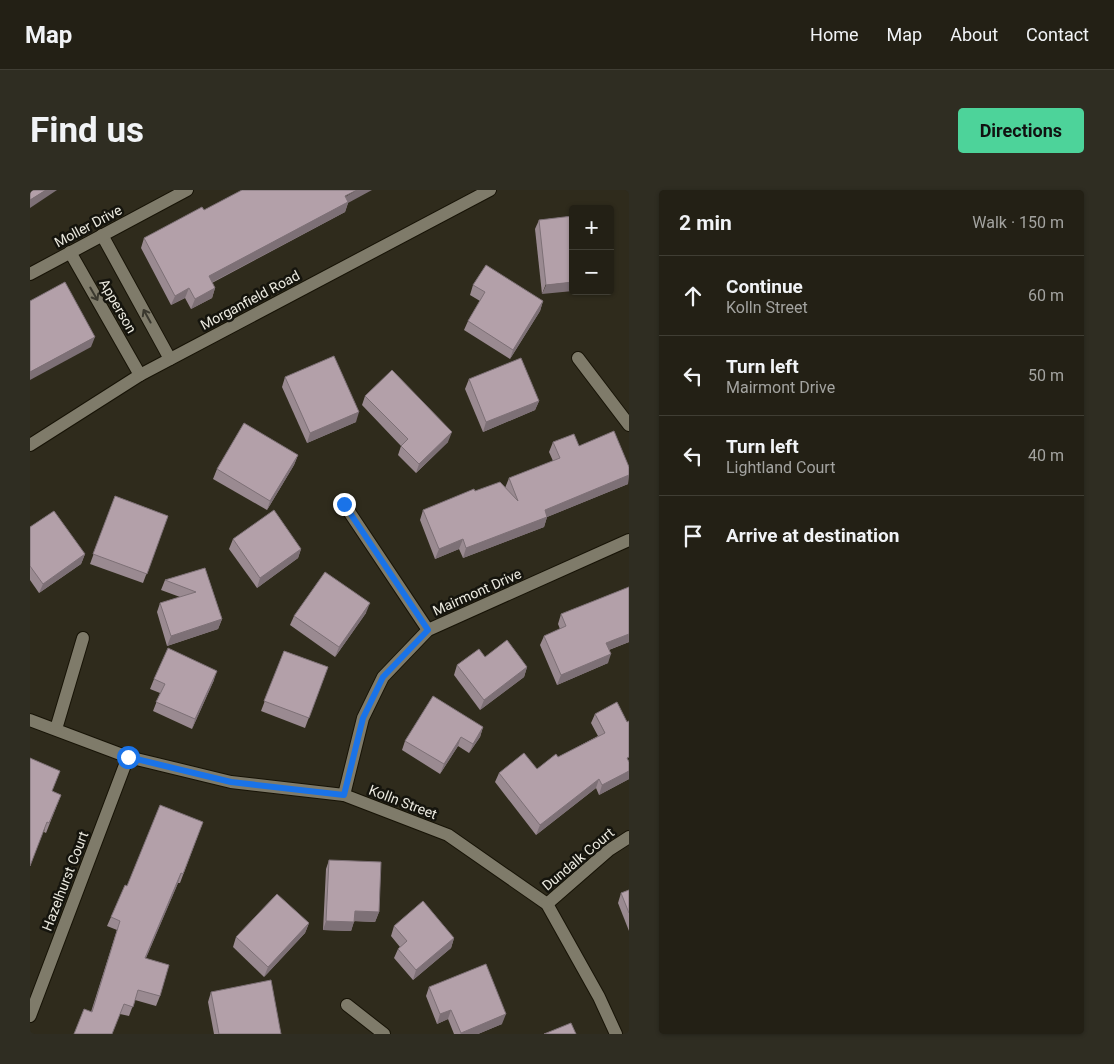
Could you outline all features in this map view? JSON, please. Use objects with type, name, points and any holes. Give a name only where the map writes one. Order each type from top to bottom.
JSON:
[{"type":"street","name":"Morganfield Road","points":[[30,445],[140,375],[490,190]]},
{"type":"street","name":"Moller Drive","points":[[30,274],[184,191]]},
{"type":"street","name":"Apperson","points":[[102,235],[170,359]]},
{"type":"street","name":"Apperson","points":[[70,252],[140,375]]},
{"type":"street","points":[[578,358],[629,426]]},
{"type":"street","points":[[344,504],[428,630]]},
{"type":"street","name":"Mairmont Drive","points":[[344,795],[363,718],[383,677],[428,630],[629,540]]},
{"type":"street","points":[[56,729],[83,638]]},
{"type":"street","name":"Kolln Street","points":[[30,720],[128,757],[231,782],[344,795],[448,835],[547,904],[599,998],[616,1034]]},
{"type":"street","name":"Hazelhurst Court","points":[[30,1016],[128,757]]},
{"type":"street","name":"Dundalk Court","points":[[547,904],[609,850],[629,837]]},
{"type":"street","points":[[347,1005],[384,1034]]},
{"type":"building","points":[[30,190],[46,190],[30,200]]},
{"type":"building","points":[[242,190],[357,190],[345,196],[348,202],[209,276],[215,288],[195,299],[189,288],[175,296],[144,238],[202,207],[204,210]]},
{"type":"building","points":[[569,216],[569,282],[546,285],[539,220]]},
{"type":"building","points":[[486,265],[543,301],[513,350],[468,321],[485,292],[473,285]]},
{"type":"building","points":[[65,282],[95,337],[30,372],[30,301]]},
{"type":"building","points":[[334,356],[359,412],[310,433],[285,377]]},
{"type":"building","points":[[521,358],[539,401],[486,422],[469,379]]},
{"type":"building","points":[[392,370],[452,432],[419,464],[401,446],[408,439],[365,396]]},
{"type":"building","points":[[244,423],[298,455],[270,501],[217,469]]},
{"type":"building","points":[[614,431],[629,467],[629,475],[545,510],[547,517],[466,548],[463,539],[439,549],[423,510],[474,489],[475,491],[500,482],[518,501],[509,478],[560,458],[553,442],[574,434],[579,446]]},
{"type":"building","points":[[115,496],[168,516],[147,574],[93,554]]},
{"type":"building","points":[[274,510],[301,549],[260,578],[233,539]]},
{"type":"building","points":[[54,511],[85,554],[43,584],[30,566],[30,527]]},
{"type":"building","points":[[205,568],[222,619],[171,636],[160,603],[196,592],[165,580]]},
{"type":"building","points":[[325,572],[370,603],[339,647],[294,616]]},
{"type":"building","points":[[629,587],[629,634],[606,643],[611,654],[561,675],[544,636],[566,626],[561,614]]},
{"type":"building","points":[[507,640],[527,667],[484,700],[457,665],[479,649],[485,657]]},
{"type":"building","points":[[168,648],[217,671],[195,719],[156,702],[165,684],[154,679]]},
{"type":"building","points":[[284,651],[328,667],[309,718],[264,701]]},
{"type":"building","points":[[433,696],[483,727],[473,744],[461,737],[444,764],[405,741]]},
{"type":"building","points":[[617,702],[627,722],[629,721],[629,757],[627,758],[629,771],[602,785],[599,779],[540,825],[499,773],[524,753],[537,769],[556,754],[558,757],[605,733],[595,714]]},
{"type":"building","points":[[30,758],[60,771],[52,791],[61,795],[49,823],[47,822],[30,866]]},
{"type":"building","points":[[160,805],[203,822],[183,874],[181,873],[145,958],[169,965],[160,996],[138,990],[133,1007],[124,1004],[112,1034],[74,1034],[84,1009],[92,1012],[120,921],[111,917],[125,885],[127,886]]},
{"type":"building","points":[[329,860],[381,862],[379,912],[355,911],[354,922],[326,921]]},
{"type":"building","points":[[629,890],[629,913],[621,893]]},
{"type":"building","points":[[277,894],[309,923],[268,967],[236,937]]},
{"type":"building","points":[[423,901],[454,938],[416,970],[398,949],[407,941],[394,926]]},
{"type":"building","points":[[486,964],[506,1014],[461,1033],[451,1010],[440,1014],[429,987]]},
{"type":"building","points":[[271,980],[281,1034],[219,1034],[211,992]]},
{"type":"building","points":[[571,1023],[576,1034],[544,1034]]},
{"type":"route","points":[[128,757],[231,782],[344,795],[363,718],[383,677],[428,630],[344,504]]}]
